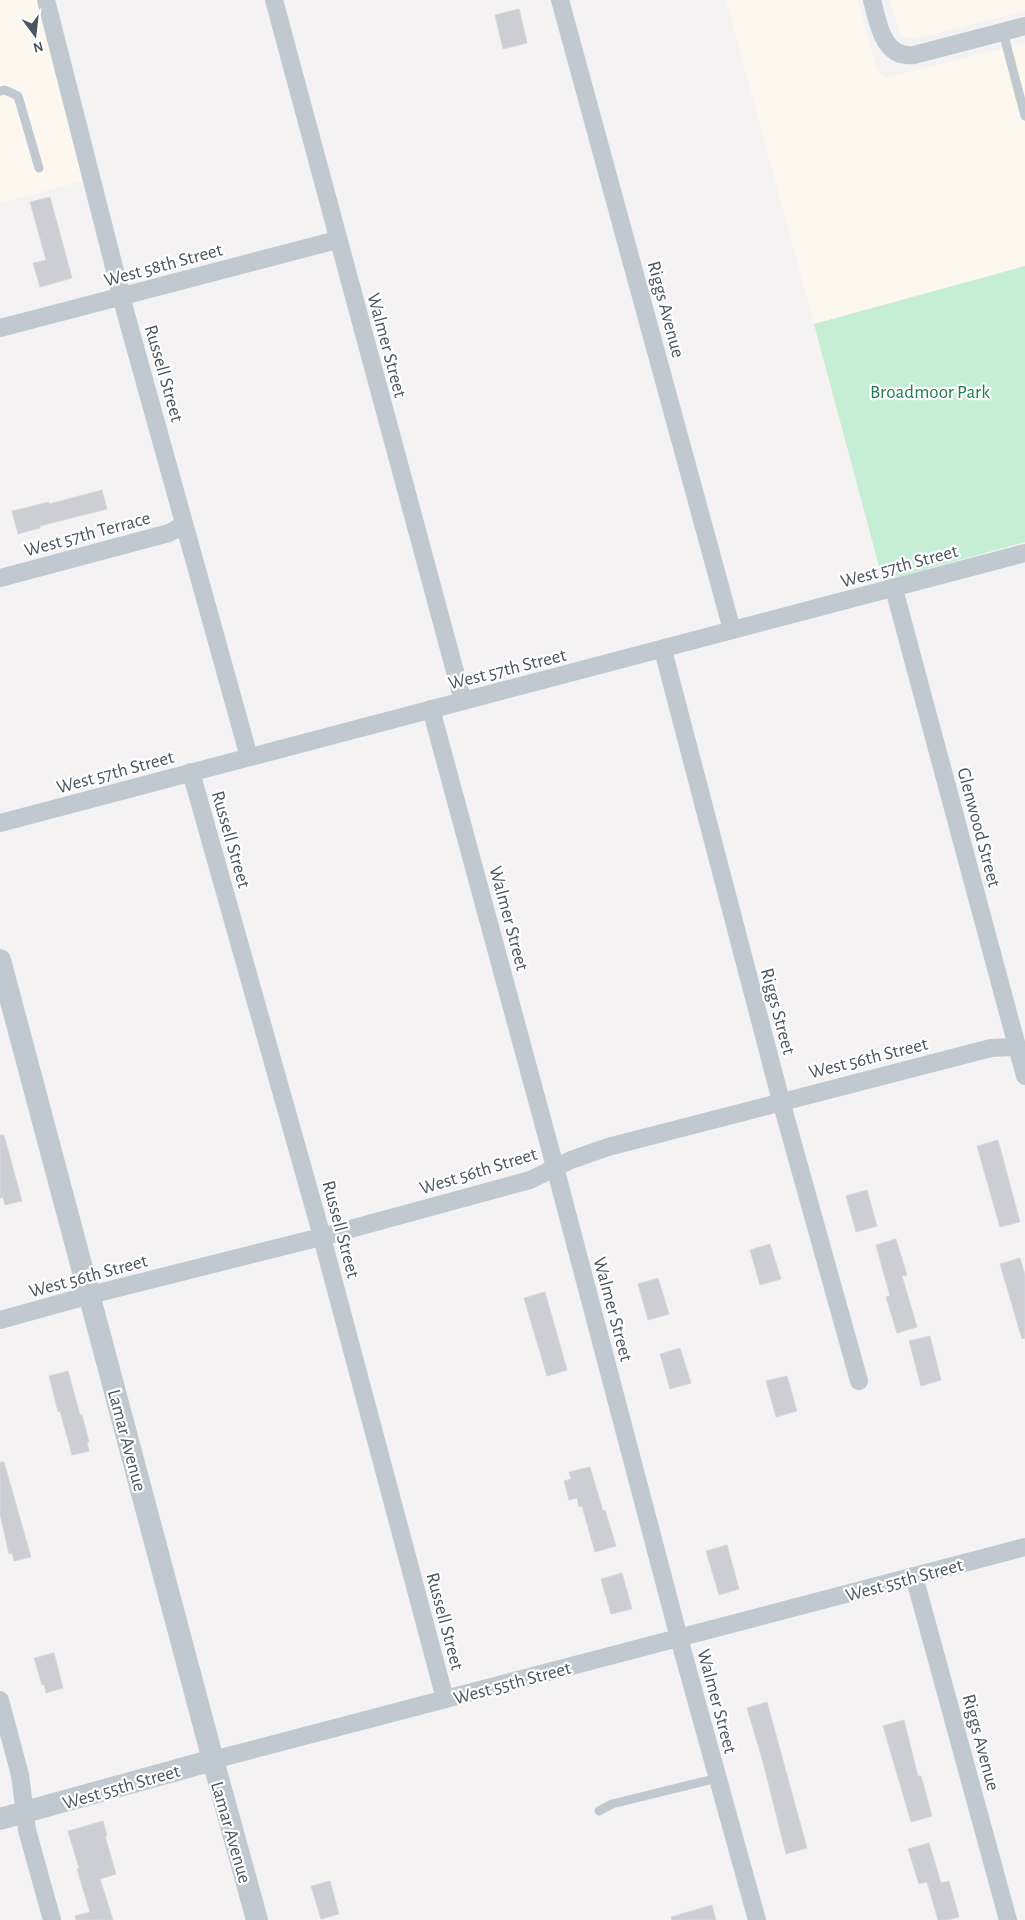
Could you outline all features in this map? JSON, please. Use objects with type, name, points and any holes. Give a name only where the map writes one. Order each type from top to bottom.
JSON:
[{"type":"street","name":"Russell Street","points":[[46,0],[183,525],[249,757]]},
{"type":"street","name":"Walmer Street","points":[[274,0],[463,701]]},
{"type":"street","name":"Riggs Avenue","points":[[560,0],[732,630]]},
{"type":"street","points":[[872,0],[883,37],[892,50],[900,54],[910,55],[1025,26]]},
{"type":"street","name":"West 58th Street","points":[[0,328],[338,240]]},
{"type":"street","name":"West 57th Terrace","points":[[0,578],[169,533],[183,525]]},
{"type":"street","name":"West 57th Street","points":[[0,824],[191,772],[1025,554]]},
{"type":"street","name":"Glenwood Street","points":[[894,589],[1021,1050],[1025,1076]]},
{"type":"street","name":"Riggs Street","points":[[662,650],[781,1101],[859,1381]]},
{"type":"street","name":"Walmer Street","points":[[432,709],[679,1638],[757,1920]]},
{"type":"street","name":"Russell Street","points":[[191,772],[321,1236],[445,1699]]},
{"type":"street","name":"Lamar Avenue","points":[[0,960],[212,1760],[257,1920]]},
{"type":"street","name":"West 56th Street","points":[[0,1320],[530,1180],[608,1147],[781,1101],[991,1048],[1008,1046],[1021,1050]]},
{"type":"street","name":"West 55th Street","points":[[0,1819],[212,1760],[1025,1547]]},
{"type":"street","name":"Riggs Avenue","points":[[914,1576],[1008,1920]]},
{"type":"street","points":[[0,1700],[20,1775],[27,1830],[52,1920]]},
{"type":"lane","points":[[1003,32],[1025,116]]},
{"type":"lane","points":[[0,91],[5,90],[18,96],[39,168]]},
{"type":"lane","points":[[599,1811],[612,1804],[718,1778]]},
{"type":"shaded area","points":[[0,0],[39,0],[86,180],[0,203]]},
{"type":"shaded area","points":[[726,0],[858,0],[877,70],[885,77],[1025,43],[1025,266],[814,324]]},
{"type":"shaded area","points":[[890,0],[1025,0],[1025,11],[914,39],[905,37],[899,31]]},
{"type":"green space","name":"Broadmoor Park","points":[[1025,266],[1025,542],[883,581],[814,324]]},
{"type":"building","points":[[519,9],[527,43],[503,49],[495,15]]},
{"type":"building","points":[[50,197],[72,278],[40,287],[33,263],[46,260],[30,202]]},
{"type":"building","points":[[102,490],[107,509],[40,526],[40,528],[18,534],[12,511],[49,502],[49,504]]},
{"type":"building","points":[[0,1135],[4,1135],[22,1201],[5,1205],[3,1197],[0,1198]]},
{"type":"building","points":[[998,1140],[1020,1222],[1000,1227],[977,1146]]},
{"type":"building","points":[[867,1190],[877,1226],[856,1232],[846,1196]]},
{"type":"building","points":[[896,1239],[907,1275],[902,1276],[917,1327],[897,1333],[886,1297],[890,1296],[876,1245]]},
{"type":"building","points":[[770,1244],[781,1279],[760,1285],[750,1250]]},
{"type":"building","points":[[1020,1258],[1025,1275],[1025,1338],[1022,1339],[1000,1264]]},
{"type":"building","points":[[658,1278],[669,1314],[648,1320],[638,1284]]},
{"type":"building","points":[[545,1292],[567,1370],[547,1376],[524,1298]]},
{"type":"building","points":[[930,1336],[941,1380],[921,1386],[909,1341]]},
{"type":"building","points":[[680,1348],[691,1383],[670,1389],[660,1354]]},
{"type":"building","points":[[68,1371],[89,1442],[87,1443],[89,1451],[72,1455],[49,1376]]},
{"type":"building","points":[[787,1376],[797,1411],[776,1417],[766,1381]]},
{"type":"building","points":[[0,1462],[4,1462],[31,1557],[14,1561],[12,1553],[9,1554],[0,1514]]},
{"type":"building","points":[[590,1467],[616,1546],[595,1552],[582,1506],[579,1507],[577,1498],[569,1500],[564,1481],[571,1479],[569,1472]]},
{"type":"building","points":[[727,1545],[739,1589],[719,1595],[706,1551]]},
{"type":"building","points":[[622,1573],[632,1609],[611,1614],[601,1579]]},
{"type":"building","points":[[54,1653],[63,1688],[46,1693],[34,1658]]},
{"type":"building","points":[[767,1702],[807,1848],[786,1854],[763,1762],[747,1708]]},
{"type":"building","points":[[904,1720],[918,1776],[921,1776],[932,1816],[911,1822],[883,1726]]},
{"type":"building","points":[[103,1821],[107,1836],[105,1836],[116,1874],[100,1879],[113,1920],[76,1920],[75,1916],[90,1912],[68,1831]]},
{"type":"building","points":[[929,1843],[941,1883],[949,1881],[959,1917],[938,1920],[927,1882],[919,1884],[908,1849]]},
{"type":"building","points":[[330,1881],[339,1914],[321,1919],[311,1886]]},
{"type":"building","points":[[712,1905],[716,1920],[672,1920],[671,1917]]}]
